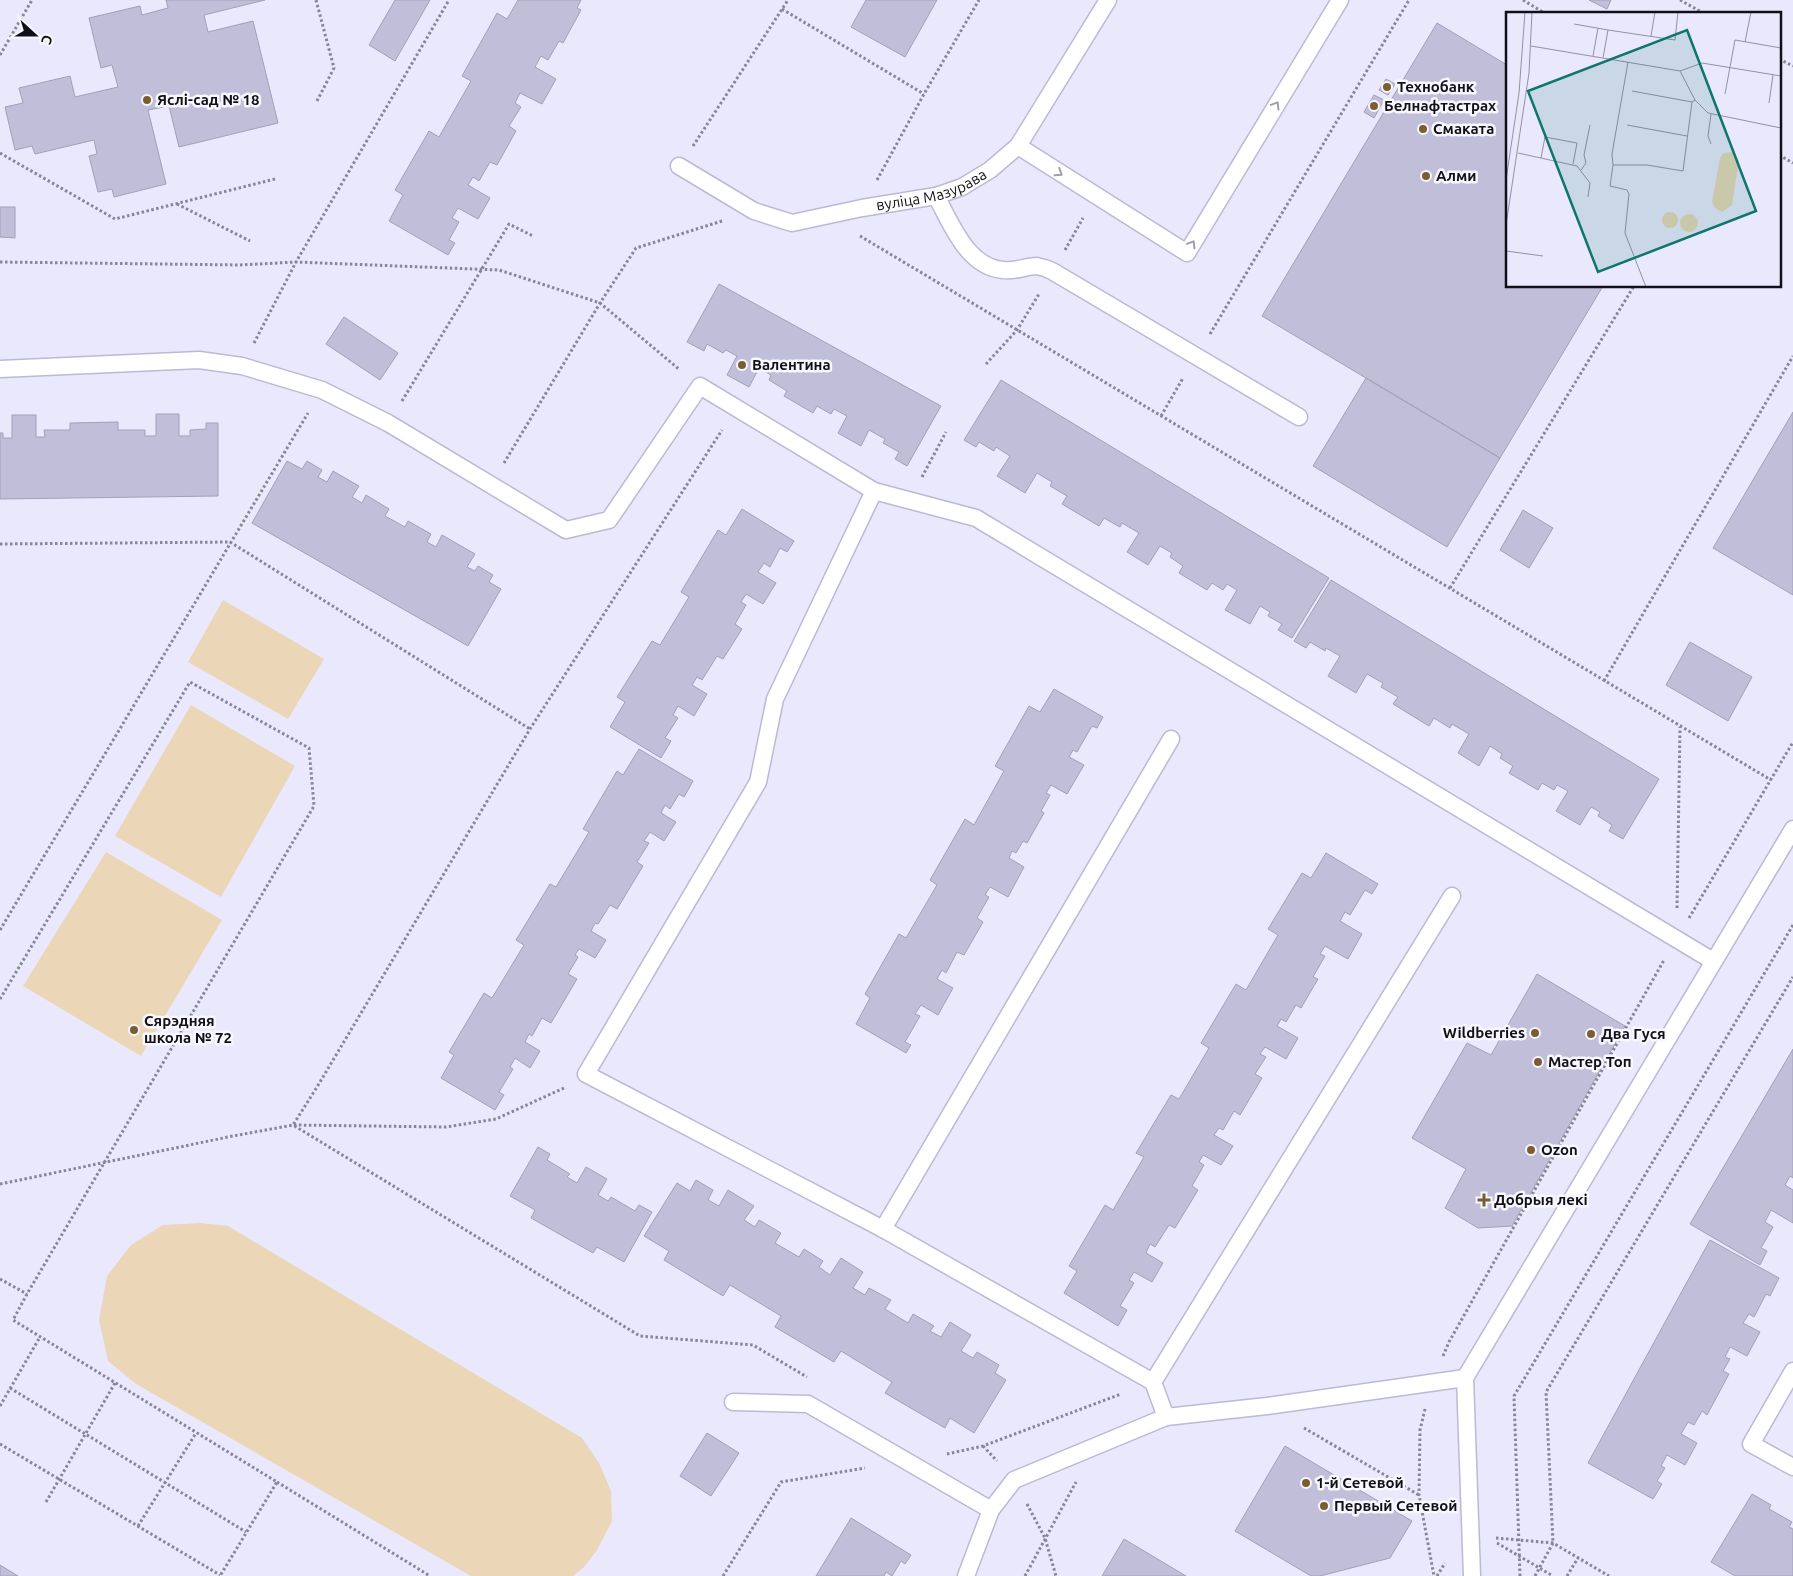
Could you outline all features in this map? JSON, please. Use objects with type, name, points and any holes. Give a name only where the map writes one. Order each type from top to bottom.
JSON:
[{"type":"lane","name":"вуліца Мазурава","points":[[679,166],[754,211],[792,223],[862,208],[936,196],[962,187],[990,170],[1018,146],[1108,0]]},
{"type":"lane","points":[[1018,146],[1186,254],[1340,0]]},
{"type":"lane","points":[[936,196],[962,243],[972,255],[983,263],[992,268],[1002,270],[1016,271],[1038,266],[1052,271],[1299,418]]},
{"type":"lane","points":[[0,369],[199,360],[242,366],[322,390],[388,422],[566,530],[610,520],[700,386],[874,491],[976,518],[1713,961]]},
{"type":"lane","points":[[874,491],[775,699],[758,782],[586,1074],[883,1229],[1153,1382],[1166,1417]]},
{"type":"lane","points":[[883,1229],[1170,739]]},
{"type":"lane","points":[[1472,1576],[1465,1378],[1793,829]]},
{"type":"lane","points":[[1153,1382],[1452,896]]},
{"type":"lane","points":[[1793,1371],[1751,1444],[1793,1467]]},
{"type":"lane","points":[[966,1576],[991,1510],[1014,1480],[1166,1417],[1267,1406],[1465,1378]]},
{"type":"lane","points":[[733,1402],[808,1404],[991,1510]]},
{"type":"path","points":[[0,55],[32,0]]},
{"type":"path","points":[[316,0],[334,68],[316,101]]},
{"type":"path","points":[[242,366],[296,262],[449,0]]},
{"type":"path","points":[[679,166],[788,0]]},
{"type":"path","points":[[862,208],[978,0]]},
{"type":"path","points":[[1161,416],[1409,0]]},
{"type":"path","points":[[1523,0],[1543,12]]},
{"type":"path","points":[[1680,0],[1701,12]]},
{"type":"path","points":[[782,9],[924,94]]},
{"type":"path","points":[[1780,60],[1793,66]]},
{"type":"path","points":[[0,153],[115,219],[275,178]]},
{"type":"path","points":[[1780,156],[1793,163]]},
{"type":"path","points":[[176,204],[250,241]]},
{"type":"path","points":[[491,485],[600,303],[636,248],[754,211]]},
{"type":"path","points":[[828,216],[1771,780]]},
{"type":"path","points":[[388,422],[509,224],[534,236]]},
{"type":"path","points":[[0,262],[240,265],[296,262],[499,270],[600,303],[700,386]]},
{"type":"path","points":[[1450,588],[1633,288]]},
{"type":"path","points":[[986,364],[1017,330]]},
{"type":"path","points":[[1604,681],[1793,356]]},
{"type":"path","points":[[0,930],[322,390]]},
{"type":"path","points":[[293,1125],[530,729],[736,408]]},
{"type":"path","points":[[909,501],[946,432]]},
{"type":"path","points":[[0,544],[230,542],[530,729]]},
{"type":"path","points":[[0,999],[190,682],[309,748],[314,806],[13,1320],[430,1576]]},
{"type":"path","points":[[1676,939],[1680,726]]},
{"type":"path","points":[[1434,1576],[1420,1495],[1420,1430],[1432,1382],[1449,1342],[1676,939],[1793,742]]},
{"type":"path","points":[[1520,1576],[1514,1396],[1793,925]]},
{"type":"path","points":[[1535,1576],[1553,1543],[1546,1392],[1793,977]]},
{"type":"path","points":[[0,1184],[293,1125],[446,1127],[496,1119],[565,1088],[586,1074]]},
{"type":"path","points":[[293,1125],[640,1336],[753,1345],[813,1380]]},
{"type":"path","points":[[0,1279],[27,1294]]},
{"type":"path","points":[[0,1406],[40,1337]]},
{"type":"path","points":[[723,1576],[781,1482],[983,1446],[1153,1382]]},
{"type":"path","points":[[46,1502],[115,1383]]},
{"type":"path","points":[[10,1388],[246,1532]]},
{"type":"path","points":[[1267,1406],[1420,1495]]},
{"type":"path","points":[[138,1526],[196,1433]]},
{"type":"path","points":[[0,1444],[220,1576],[277,1482]]},
{"type":"path","points":[[1025,1576],[1097,1446]]},
{"type":"path","points":[[1553,1576],[1495,1540],[1553,1543],[1609,1576]]},
{"type":"path","points":[[1567,1576],[1578,1558]]},
{"type":"shaded area","points":[[223,600],[324,659],[288,719],[188,662]]},
{"type":"shaded area","points":[[191,705],[295,766],[221,897],[115,836]]},
{"type":"shaded area","points":[[106,852],[222,920],[141,1056],[23,986]]},
{"type":"shaded area","points":[[201,1223],[228,1226],[582,1438],[599,1463],[611,1491],[612,1521],[597,1550],[584,1567],[573,1576],[471,1576],[136,1384],[108,1361],[99,1320],[107,1276],[131,1245],[163,1225]]},
{"type":"building","name":"Яслі-сад № 18","points":[[166,0],[265,0],[204,15],[208,32],[253,21],[278,123],[179,147],[169,106],[148,110],[166,184],[114,197],[112,189],[98,192],[89,156],[97,154],[94,140],[35,154],[32,146],[15,150],[5,107],[23,103],[19,88],[70,76],[75,97],[118,87],[112,65],[101,68],[89,18],[140,6],[142,15],[168,8]]},
{"type":"building","points":[[395,0],[430,0],[395,61],[369,45]]},
{"type":"building","points":[[518,0],[581,0],[577,8],[581,10],[563,43],[559,41],[548,60],[541,56],[535,67],[556,79],[542,104],[520,93],[515,103],[521,107],[509,126],[516,131],[497,165],[490,162],[479,181],[473,177],[468,185],[490,198],[478,219],[458,208],[452,218],[459,222],[449,240],[455,243],[448,255],[389,221],[403,195],[395,190],[429,131],[439,137],[471,81],[462,76],[497,13],[507,19]]},
{"type":"building","points":[[866,0],[937,0],[905,57],[851,27]]},
{"type":"building","points":[[1589,0],[1611,0],[1607,9]]},
{"type":"building","name":"Алми","points":[[1437,23],[1506,64],[1506,288],[1602,288],[1500,458],[1262,316]]},
{"type":"building","name":"Технобанк","points":[[1386,79],[1395,84],[1388,95],[1379,90]]},
{"type":"building","name":"Белнафтастрах","points":[[1374,95],[1384,100],[1374,118],[1364,112]]},
{"type":"building","points":[[0,207],[15,207],[15,238],[0,237]]},
{"type":"building","points":[[719,284],[941,406],[907,466],[895,459],[899,452],[883,443],[885,439],[869,430],[861,446],[838,433],[847,416],[834,409],[831,414],[817,406],[813,413],[784,396],[787,391],[769,380],[771,375],[759,368],[749,387],[727,375],[737,356],[726,350],[723,353],[707,344],[704,351],[687,342]]},
{"type":"building","points":[[344,317],[398,353],[380,380],[326,344]]},
{"type":"building","points":[[1366,378],[1500,458],[1447,547],[1313,466]]},
{"type":"building","points":[[1001,380],[1329,578],[1292,638],[1278,630],[1282,624],[1268,616],[1270,612],[1260,606],[1250,624],[1225,610],[1237,590],[1227,584],[1223,590],[1212,583],[1207,590],[1179,573],[1183,566],[1170,557],[1172,553],[1160,546],[1148,565],[1127,552],[1139,533],[1122,523],[1120,527],[1104,518],[1099,526],[1062,504],[1067,496],[1050,486],[1052,482],[1037,473],[1025,493],[997,476],[1010,456],[996,447],[994,451],[979,442],[976,447],[964,440]]},
{"type":"building","points":[[1793,412],[1793,595],[1713,548]]},
{"type":"building","points":[[156,414],[179,414],[179,436],[190,436],[190,430],[206,429],[206,423],[218,423],[218,496],[0,499],[0,433],[3,433],[3,438],[12,438],[12,415],[36,415],[36,437],[45,437],[44,430],[70,430],[70,423],[118,422],[118,430],[145,430],[145,436],[156,436]]},
{"type":"building","points":[[287,461],[302,469],[307,461],[322,470],[318,477],[327,482],[333,471],[359,486],[352,497],[362,503],[366,495],[389,509],[385,516],[405,527],[408,521],[431,534],[427,542],[436,547],[442,535],[475,554],[467,567],[475,571],[478,566],[493,575],[489,582],[501,589],[468,646],[252,523]]},
{"type":"building","points":[[742,509],[794,541],[787,552],[780,548],[770,567],[764,563],[758,572],[776,583],[763,604],[746,594],[741,602],[746,605],[735,624],[742,629],[723,659],[717,656],[702,680],[697,677],[692,685],[707,694],[694,716],[678,706],[673,715],[678,718],[665,738],[671,741],[661,758],[610,727],[625,702],[617,697],[652,641],[660,645],[689,597],[681,592],[718,530],[726,535]]},
{"type":"building","points":[[1523,510],[1553,528],[1529,568],[1500,550]]},
{"type":"building","points":[[1331,580],[1659,779],[1623,839],[1609,831],[1612,825],[1598,816],[1600,812],[1591,807],[1580,825],[1556,811],[1568,791],[1557,785],[1554,790],[1542,783],[1538,790],[1509,773],[1513,766],[1500,758],[1502,754],[1490,746],[1479,766],[1458,753],[1469,734],[1452,724],[1450,728],[1434,718],[1429,726],[1393,704],[1398,697],[1381,687],[1383,683],[1367,674],[1356,693],[1328,676],[1340,656],[1326,648],[1325,651],[1310,642],[1306,648],[1294,641]]},
{"type":"building","points":[[1690,642],[1752,677],[1728,721],[1666,685]]},
{"type":"building","points":[[1054,689],[1103,717],[1097,728],[1092,726],[1077,752],[1073,750],[1069,757],[1084,765],[1067,794],[1051,785],[1046,793],[1050,795],[1041,811],[1044,813],[1027,843],[1023,841],[1016,853],[1012,851],[1009,858],[1024,867],[1008,897],[990,887],[985,895],[989,897],[977,918],[983,922],[964,955],[957,952],[946,973],[942,970],[937,979],[953,988],[938,1015],[921,1005],[915,1014],[920,1016],[905,1042],[911,1045],[906,1053],[856,1024],[870,998],[865,994],[899,934],[906,938],[937,885],[930,880],[965,819],[974,825],[1004,771],[995,766],[1029,706],[1040,712]]},
{"type":"building","points":[[639,749],[693,781],[684,797],[679,794],[670,809],[665,805],[661,813],[676,822],[664,841],[650,832],[644,841],[649,843],[637,862],[643,866],[617,909],[610,905],[598,924],[595,923],[591,931],[606,940],[595,958],[579,949],[575,955],[578,957],[568,974],[577,979],[551,1023],[542,1018],[532,1036],[529,1034],[525,1042],[540,1051],[530,1068],[515,1058],[510,1067],[513,1069],[499,1092],[504,1095],[495,1110],[441,1078],[454,1055],[449,1052],[484,993],[492,998],[524,945],[516,940],[550,884],[556,887],[589,832],[583,829],[617,771],[623,775]]},
{"type":"building","points":[[1326,853],[1378,884],[1372,894],[1365,890],[1350,915],[1345,912],[1340,921],[1362,934],[1348,959],[1325,946],[1320,954],[1325,956],[1313,977],[1318,979],[1301,1008],[1296,1005],[1286,1022],[1281,1019],[1277,1026],[1298,1038],[1286,1059],[1265,1047],[1260,1054],[1266,1057],[1255,1074],[1262,1078],[1240,1115],[1234,1111],[1223,1130],[1219,1128],[1214,1135],[1233,1146],[1221,1165],[1203,1155],[1199,1162],[1204,1165],[1192,1186],[1198,1190],[1175,1228],[1169,1225],[1155,1247],[1150,1244],[1146,1253],[1163,1263],[1152,1282],[1134,1272],[1129,1280],[1134,1283],[1120,1306],[1127,1310],[1118,1326],[1064,1293],[1077,1271],[1069,1266],[1105,1205],[1113,1210],[1144,1157],[1136,1153],[1171,1095],[1179,1099],[1209,1048],[1201,1043],[1236,984],[1246,990],[1278,935],[1268,929],[1302,873],[1311,878]]},
{"type":"building","points":[[1537,974],[1625,1026],[1512,1226],[1478,1228],[1445,1208],[1466,1169],[1412,1138],[1467,1043],[1491,1055]]},
{"type":"building","points":[[1793,1049],[1793,1178],[1790,1176],[1785,1185],[1793,1190],[1793,1223],[1771,1210],[1765,1222],[1773,1227],[1761,1248],[1767,1251],[1760,1265],[1690,1224]]},
{"type":"building","points":[[538,1147],[550,1154],[547,1160],[570,1174],[567,1177],[577,1183],[586,1167],[607,1179],[598,1195],[608,1201],[611,1197],[635,1211],[639,1205],[652,1212],[624,1262],[597,1247],[593,1253],[531,1218],[535,1210],[510,1196]]},
{"type":"building","points":[[696,1180],[713,1190],[708,1200],[719,1206],[728,1190],[754,1206],[744,1220],[755,1227],[759,1220],[781,1233],[775,1243],[799,1257],[804,1249],[823,1261],[819,1267],[830,1275],[841,1258],[863,1272],[853,1288],[865,1295],[869,1288],[891,1300],[885,1309],[908,1323],[913,1314],[934,1326],[930,1331],[941,1337],[950,1322],[971,1335],[961,1351],[973,1358],[977,1352],[999,1365],[995,1373],[1006,1380],[974,1433],[950,1418],[945,1428],[885,1393],[892,1382],[841,1351],[834,1362],[775,1327],[781,1316],[730,1285],[723,1296],[664,1260],[669,1251],[644,1236],[677,1183],[690,1191]]},
{"type":"building","points":[[1710,1240],[1779,1278],[1770,1296],[1766,1294],[1754,1317],[1749,1314],[1743,1323],[1760,1332],[1747,1356],[1730,1347],[1725,1357],[1730,1359],[1723,1371],[1729,1374],[1707,1415],[1702,1411],[1694,1425],[1688,1422],[1681,1434],[1697,1443],[1685,1465],[1667,1455],[1661,1466],[1665,1468],[1657,1481],[1662,1484],[1653,1499],[1588,1463]]},
{"type":"building","points":[[707,1433],[739,1453],[711,1496],[680,1476]]},
{"type":"building","name":"1-й Сетевой","points":[[1285,1446],[1412,1521],[1390,1558],[1320,1576],[1311,1576],[1235,1531]]},
{"type":"building","points":[[1752,1494],[1771,1505],[1769,1509],[1792,1522],[1789,1527],[1793,1529],[1793,1576],[1735,1576],[1711,1562]]},
{"type":"building","points":[[851,1518],[911,1555],[905,1564],[901,1561],[892,1576],[886,1572],[884,1576],[816,1576]]},
{"type":"building","points":[[1124,1539],[1186,1576],[1102,1576]]},
{"type":"building","points":[[0,1565],[18,1576],[0,1576]]},
{"type":"place","name":"Технобанк","points":[[1387,87]]},
{"type":"place","name":"Яслі-сад № 18","points":[[147,100]]},
{"type":"place","name":"Белнафтастрах","points":[[1374,106]]},
{"type":"place","name":"Смаката","points":[[1423,129]]},
{"type":"place","name":"Алми","points":[[1426,176]]},
{"type":"place","name":"Валентина","points":[[742,365]]},
{"type":"place","name":"Сярэдняя школа № 72","points":[[134,1030]]},
{"type":"place","name":"Wildberries","points":[[1535,1033]]},
{"type":"place","name":"Два Гуся","points":[[1591,1034]]},
{"type":"place","name":"Мастер Топ","points":[[1538,1062]]},
{"type":"place","name":"Ozon","points":[[1531,1150]]},
{"type":"place","name":"Добрыя лекі","points":[[1484,1200]]},
{"type":"place","name":"1-й Сетевой","points":[[1306,1483]]},
{"type":"place","name":"Первый Сетевой","points":[[1324,1506]]}]
